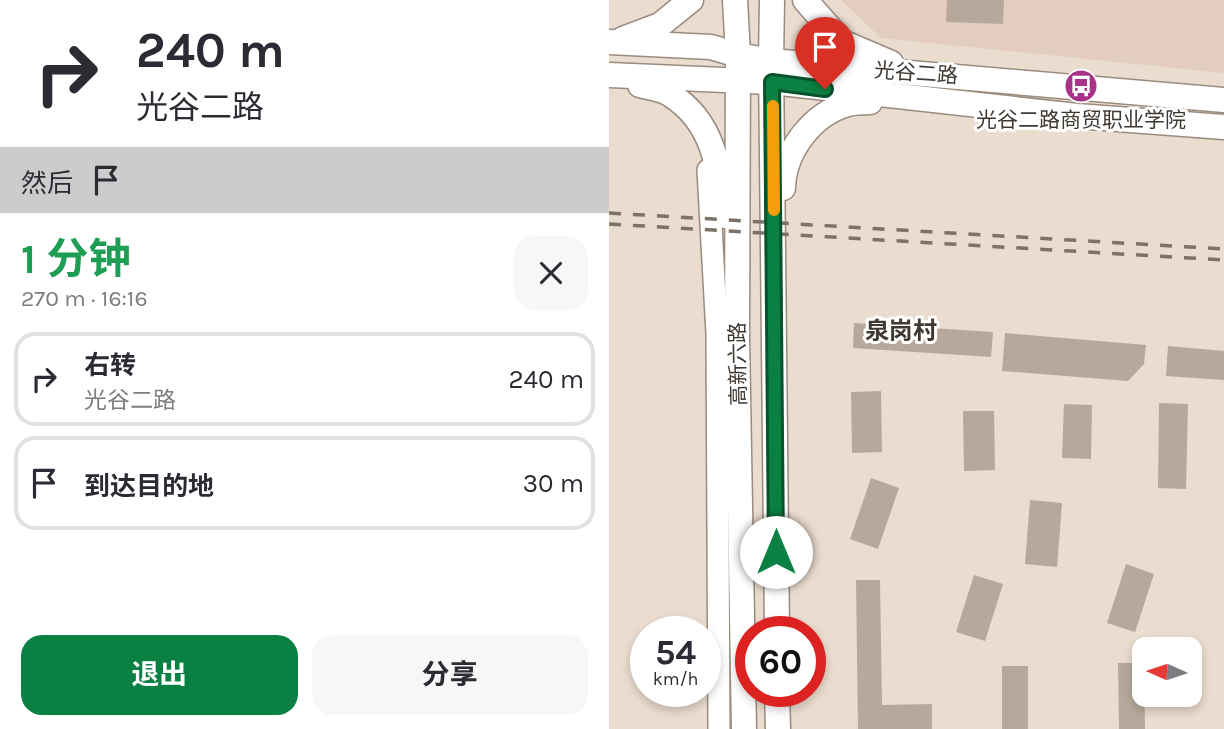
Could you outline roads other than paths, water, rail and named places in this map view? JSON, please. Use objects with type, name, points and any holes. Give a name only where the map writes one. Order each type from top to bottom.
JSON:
[{"type":"main road","points":[[612,42],[660,25],[691,0]]},
{"type":"main road","name":"高新六路","points":[[735,0],[738,67],[737,339],[744,729]]},
{"type":"main road","name":"高新六路","points":[[772,0],[777,616]]},
{"type":"main road","points":[[813,6],[842,42],[918,74]]},
{"type":"main road","name":"光谷二路","points":[[612,42],[711,47],[738,67]]},
{"type":"main road","name":"光谷二路","points":[[609,76],[738,67],[979,104],[1077,116],[1224,127]]},
{"type":"main road","name":"光谷二路","points":[[771,71],[918,74],[1224,100]]},
{"type":"main road","points":[[609,76],[670,94],[698,121],[706,133],[714,150],[719,173],[737,339]]},
{"type":"main road","points":[[775,339],[783,178],[791,153],[805,132],[825,115],[847,104],[881,100],[979,104]]},
{"type":"main road","points":[[777,707],[778,729]]},
{"type":"street","points":[[706,133],[717,334],[719,729]]},
{"type":"railway","points":[[609,213],[1224,249]]},
{"type":"railway","points":[[609,224],[1224,260]]},
{"type":"place","name":"光谷二路商贸职业学院","points":[[1081,86]]},
{"type":"district","name":"泉岗村","points":[[901,331]]}]
